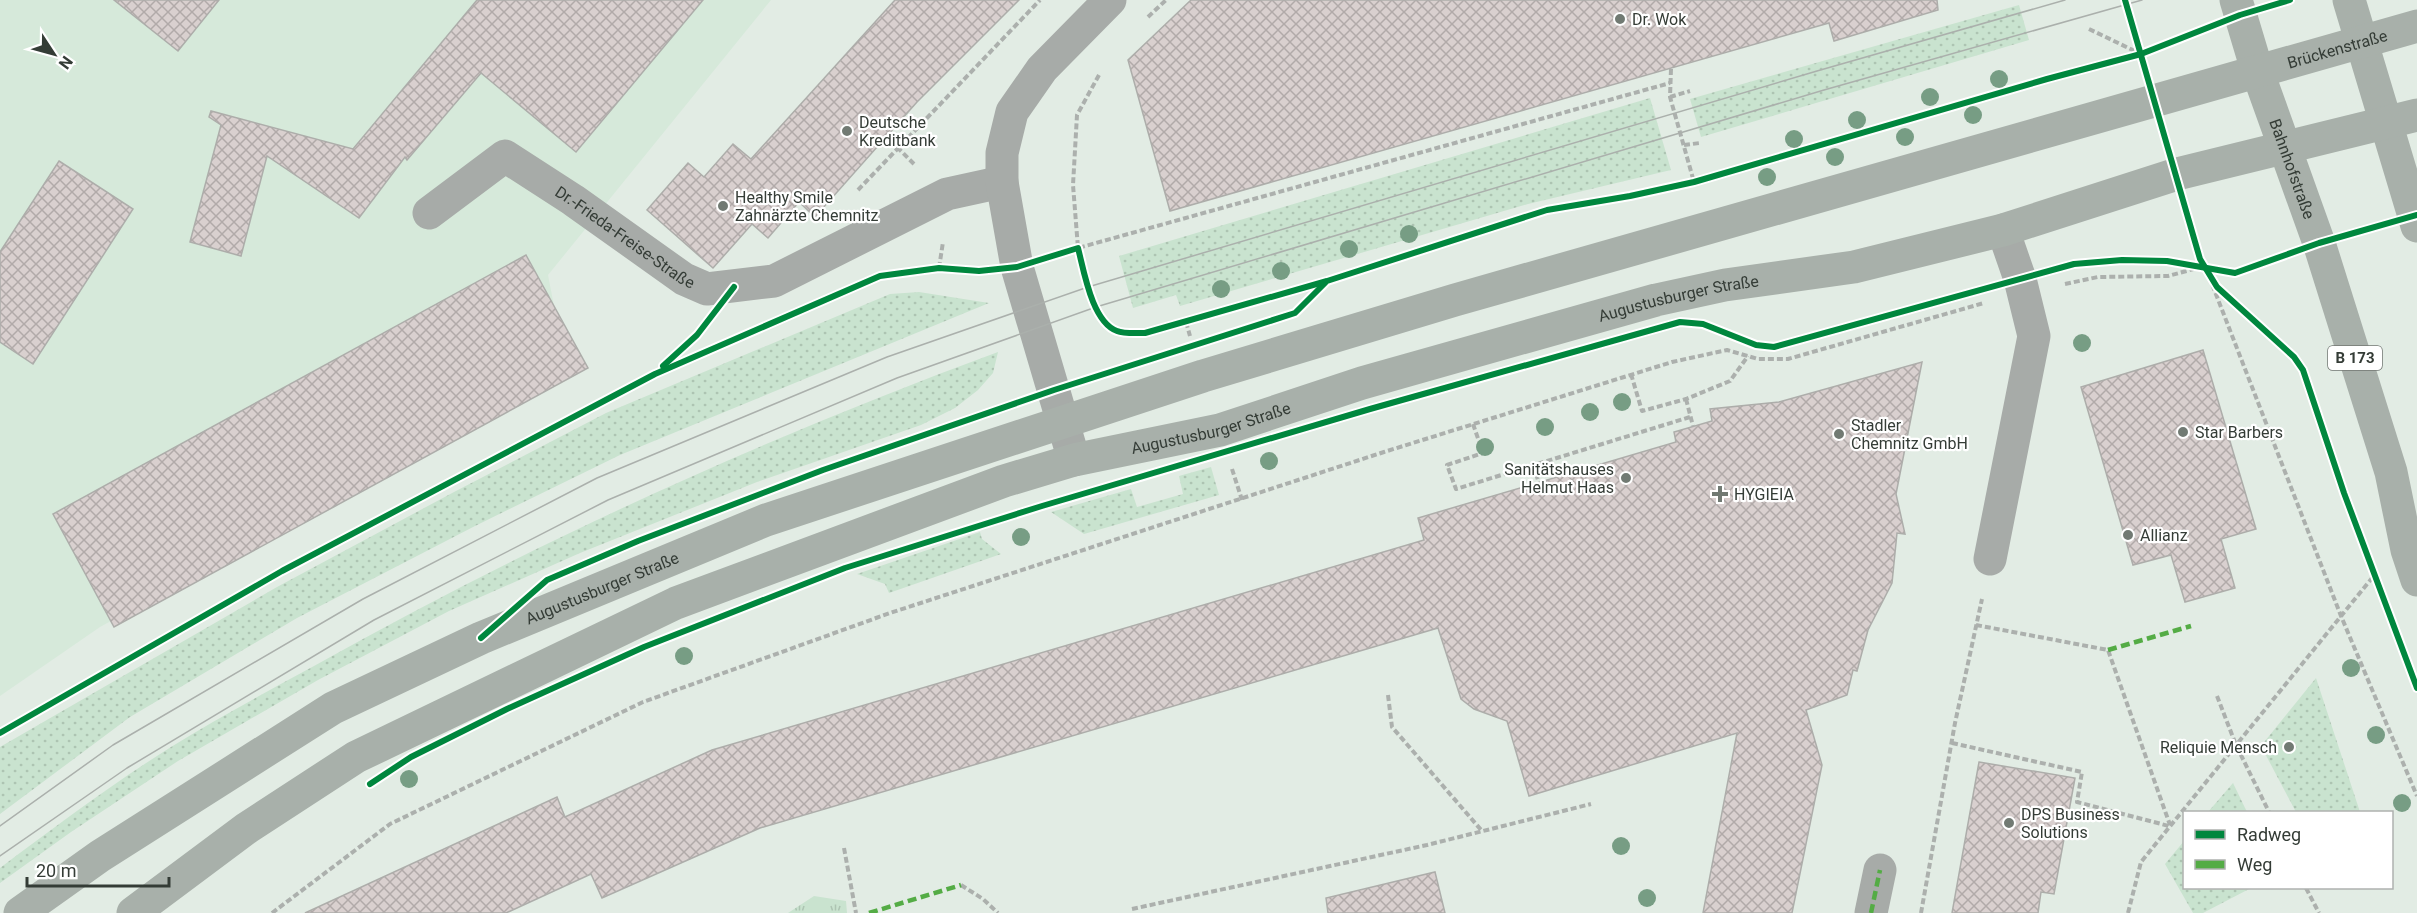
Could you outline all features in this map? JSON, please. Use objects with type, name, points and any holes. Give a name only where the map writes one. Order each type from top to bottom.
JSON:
[{"type":"main road","name":"Bahnhofstraße","points":[[2236,0],[2257,70],[2319,243],[2391,472],[2407,550],[2417,580]]},
{"type":"main road","points":[[2349,0],[2362,40],[2401,118],[2417,226]]},
{"type":"main road","name":"Brückenstraße","points":[[2257,70],[2417,26]]},
{"type":"main road","name":"Augustusburger Straße","points":[[20,913],[100,855],[333,708],[481,638],[766,520],[1203,376],[1455,300],[2154,102],[2257,70]]},
{"type":"main road","points":[[2285,146],[2401,118]]},
{"type":"main road","name":"Augustusburger Straße","points":[[133,913],[247,828],[356,757],[676,603],[1004,481],[1074,460],[1220,430],[1362,383],[1656,300],[1725,285],[1854,267],[2003,230],[2176,174],[2285,146]]},
{"type":"street","points":[[1074,460],[1017,267],[1002,182],[1002,153],[1012,112],[1042,69],[1110,0]]},
{"type":"street","name":"Dr.-Frieda-Freise-Straße","points":[[429,213],[505,156],[573,200],[684,279],[707,289],[774,281],[947,194],[1002,182]]},
{"type":"street","points":[[1990,559],[2034,336],[2020,279],[2003,230]]},
{"type":"street","points":[[1871,913],[1880,870]]},
{"type":"path","points":[[851,198],[1040,0]]},
{"type":"path","points":[[2089,29],[2141,54]]},
{"type":"path","points":[[1671,69],[1670,97],[1694,182]]},
{"type":"path","points":[[1101,70],[1077,115],[1073,185],[1078,248],[1670,83]]},
{"type":"path","points":[[1670,97],[1690,91]]},
{"type":"path","points":[[1684,145],[1700,143]]},
{"type":"path","points":[[2186,264],[2205,266]]},
{"type":"path","points":[[2205,266],[2217,287],[2225,295]]},
{"type":"path","points":[[2205,266],[2341,616],[2417,796]]},
{"type":"path","points":[[272,913],[390,824],[643,702],[890,614],[1631,374],[1727,350],[1758,359],[1788,359]]},
{"type":"path","points":[[1631,374],[1642,411],[1686,399],[1730,381],[1748,356]]},
{"type":"path","points":[[1686,399],[1693,426]]},
{"type":"path","points":[[1473,424],[1483,453],[1447,465],[1456,489],[1690,417]]},
{"type":"path","points":[[1533,465],[1539,483]]},
{"type":"path","points":[[1921,913],[1951,743],[1990,559]]},
{"type":"path","points":[[2128,913],[2141,862],[2341,616],[2373,572]]},
{"type":"path","points":[[2373,572],[2378,585]]},
{"type":"path","points":[[1976,625],[2108,650],[2170,826]]},
{"type":"path","points":[[1388,695],[1392,727],[1482,831]]},
{"type":"path","points":[[2217,696],[2236,745],[2269,811]]},
{"type":"path","points":[[1951,743],[2082,772],[2077,802],[2170,826]]},
{"type":"path","points":[[1132,909],[1428,845],[1591,804]]},
{"type":"path","points":[[844,848],[856,913]]},
{"type":"path","points":[[961,885],[983,899],[998,913]]},
{"type":"path","points":[[2307,889],[2319,913]]},
{"type":"shaded area","points":[[0,0],[771,0],[548,275],[567,373],[100,627],[0,696]]},
{"type":"green space","points":[[2019,5],[2029,40],[1701,137],[1690,99]]},
{"type":"green space","points":[[1650,98],[1671,170],[1528,204],[1180,306],[1176,295],[1133,308],[1119,256]]},
{"type":"green space","points":[[919,292],[989,303],[620,455],[475,526],[297,618],[130,717],[0,814],[0,747],[277,587],[606,413],[890,294]]},
{"type":"green space","points":[[998,352],[993,373],[978,390],[955,408],[921,425],[757,482],[580,553],[449,611],[318,680],[178,761],[71,832],[0,883],[0,868],[149,761],[224,715],[397,621],[564,536],[736,457],[822,420]]},
{"type":"green space","points":[[1211,467],[1219,495],[1084,534],[1051,512],[1131,489],[1137,507],[1183,494],[1179,476]]},
{"type":"green space","points":[[980,532],[982,539],[1001,554],[889,593],[885,584],[857,574]]},
{"type":"green space","points":[[2316,678],[2360,811],[2295,811],[2261,746]]},
{"type":"green space","points":[[2233,783],[2247,811],[2209,811]]},
{"type":"green space","points":[[2183,842],[2183,889],[2249,889],[2203,913],[2193,913],[2165,864]]},
{"type":"green space","points":[[814,896],[846,901],[847,913],[788,913]]},
{"type":"building","points":[[114,0],[219,0],[178,51]]},
{"type":"building","points":[[477,0],[703,0],[576,152],[481,73],[407,160],[405,157],[359,218],[267,156],[241,256],[190,242],[221,125],[209,117],[211,111],[353,149]]},
{"type":"building","points":[[895,0],[1019,0],[917,102],[815,217],[799,202],[768,238],[752,224],[713,268],[647,210],[688,163],[704,177],[733,144],[751,159]]},
{"type":"building","points":[[1191,0],[1937,0],[1938,10],[1834,41],[1829,23],[1170,211],[1128,60]]},
{"type":"building","points":[[59,161],[133,209],[33,364],[0,342],[0,252]]},
{"type":"building","points":[[526,255],[588,368],[114,627],[53,514]]},
{"type":"building","points":[[2203,350],[2256,529],[2221,539],[2235,588],[2185,602],[2171,555],[2133,565],[2081,387]]},
{"type":"building","points":[[1922,362],[1896,494],[1905,534],[1897,533],[1892,583],[1868,630],[1857,671],[1853,670],[1847,695],[1806,710],[1822,765],[1792,913],[1703,913],[1737,733],[1529,796],[1507,721],[1474,709],[1461,699],[1438,628],[760,828],[602,898],[591,874],[506,913],[305,913],[557,797],[565,817],[712,750],[1424,540],[1418,518],[1676,442],[1674,432],[1712,421],[1710,409],[1779,402]]},
{"type":"building","points":[[1979,762],[2075,778],[2054,894],[2041,892],[2038,913],[1952,913]]},
{"type":"building","points":[[1435,872],[1445,913],[1328,913],[1326,898]]},
{"type":"tram line","points":[[0,826],[113,745],[363,599],[597,478],[887,357],[1088,287],[2065,0]]},
{"type":"tram line","points":[[0,856],[127,768],[374,620],[608,500],[897,378],[1096,307],[1824,90],[2142,0]]},
{"type":"marked path","points":[[2108,650],[2191,626]]},
{"type":"marked path","points":[[1871,913],[1880,870]]},
{"type":"marked path","points":[[869,913],[961,885]]},
{"type":"cycle path","points":[[2125,0],[2200,259],[2217,287],[2294,357],[2303,370],[2344,493],[2417,688]]},
{"type":"cycle path","points":[[0,733],[282,571],[655,374],[880,276],[939,268],[979,271],[1017,267],[1078,248],[1090,295],[1108,326],[1127,333],[1145,333],[1327,281],[1547,210],[1694,182],[2047,79],[2141,54],[2240,15],[2290,0]]},
{"type":"cycle path","points":[[370,784],[411,757],[507,709],[644,647],[845,568],[1042,506],[1370,409],[1680,322],[1703,324],[1756,345],[1774,347],[2074,264],[2122,260],[2167,261],[2235,273],[2319,243],[2417,215]]},
{"type":"cycle path","points":[[481,638],[547,580],[638,541],[823,470],[1054,390],[1295,313],[1325,283]]},
{"type":"cycle path","points":[[663,366],[697,335],[734,287]]},
{"type":"place","name":"Dr. Wok","points":[[1620,19]]},
{"type":"place","name":"Deutsche Kreditbank","points":[[847,131]]},
{"type":"place","name":"Healthy Smile Zahnärzte Chemnitz","points":[[723,206]]},
{"type":"place","name":"Star Barbers","points":[[2183,432]]},
{"type":"place","name":"Stadler Chemnitz GmbH","points":[[1839,434]]},
{"type":"place","name":"Sanitätshauses Helmut Haas","points":[[1626,478]]},
{"type":"place","name":"HYGIEIA","points":[[1720,494]]},
{"type":"place","name":"Allianz","points":[[2128,535]]},
{"type":"place","name":"Reliquie Mensch","points":[[2289,747]]},
{"type":"place","name":"DPS Business Solutions","points":[[2009,823]]}]
